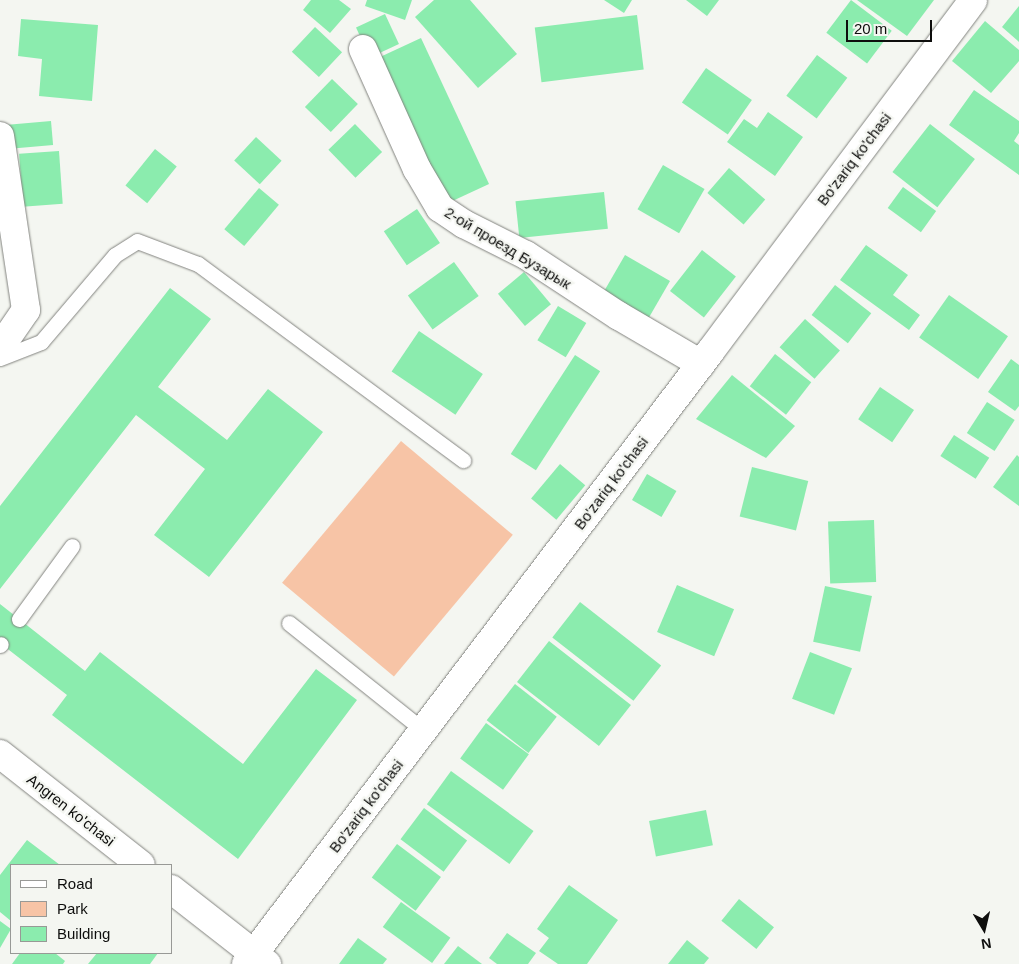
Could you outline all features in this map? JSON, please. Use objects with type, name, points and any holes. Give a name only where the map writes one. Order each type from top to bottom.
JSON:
[{"type":"street","name":"Bo'zariq ko'chasi","points":[[256,960],[424,730],[701,364],[972,0]]},
{"type":"street","name":"2-ой проезд Бузарык","points":[[363,49],[417,169],[440,208],[464,224],[526,255],[619,316],[701,364]]},
{"type":"street","points":[[0,136],[26,310],[0,348]]},
{"type":"street","name":"Angren ko'chasi","points":[[0,754],[140,864]]},
{"type":"street","points":[[172,890],[256,960]]},
{"type":"lane","points":[[0,358],[41,342],[115,255],[137,241],[198,264],[463,460]]},
{"type":"lane","points":[[18,619],[72,546]]},
{"type":"lane","points":[[289,623],[424,730]]},
{"type":"green space","points":[[401,441],[513,535],[394,677],[282,583]]},
{"type":"building","points":[[311,0],[339,0],[351,9],[330,33],[303,10]]},
{"type":"building","points":[[367,0],[412,0],[405,20],[365,6]]},
{"type":"building","points":[[434,0],[470,0],[517,54],[478,88],[415,17]]},
{"type":"building","points":[[604,0],[632,0],[624,13]]},
{"type":"building","points":[[686,0],[719,0],[707,16]]},
{"type":"building","points":[[851,0],[892,31],[867,63],[826,33]]},
{"type":"building","points":[[857,0],[934,0],[907,36]]},
{"type":"building","points":[[1019,6],[1019,42],[1002,27]]},
{"type":"building","points":[[385,14],[399,44],[370,57],[356,28]]},
{"type":"building","points":[[637,15],[644,70],[541,82],[535,28]]},
{"type":"building","points":[[21,19],[98,25],[92,101],[39,96],[42,59],[18,56]]},
{"type":"building","points":[[985,21],[1019,50],[1019,61],[991,93],[952,61]]},
{"type":"building","points":[[315,27],[342,52],[319,77],[292,52]]},
{"type":"building","points":[[421,38],[489,184],[446,204],[378,58]]},
{"type":"building","points":[[817,55],[847,78],[817,119],[786,96]]},
{"type":"building","points":[[706,68],[752,100],[728,135],[682,102]]},
{"type":"building","points":[[332,79],[358,104],[331,132],[305,107]]},
{"type":"building","points":[[974,90],[1019,121],[1019,133],[1014,141],[1019,145],[1019,175],[949,125]]},
{"type":"building","points":[[768,112],[803,137],[775,176],[727,142],[744,119],[757,128]]},
{"type":"building","points":[[51,121],[53,145],[10,149],[8,125]]},
{"type":"building","points":[[355,124],[382,152],[355,178],[328,150]]},
{"type":"building","points":[[930,124],[975,159],[937,207],[892,172]]},
{"type":"building","points":[[256,137],[282,161],[260,184],[234,160]]},
{"type":"building","points":[[155,149],[177,167],[147,203],[125,186]]},
{"type":"building","points":[[59,151],[63,204],[23,207],[19,154]]},
{"type":"building","points":[[663,165],[705,189],[679,233],[638,209]]},
{"type":"building","points":[[729,168],[765,199],[744,224],[707,193]]},
{"type":"building","points":[[903,187],[936,211],[921,232],[888,208]]},
{"type":"building","points":[[259,188],[279,205],[244,246],[224,229]]},
{"type":"building","points":[[604,192],[608,229],[519,238],[515,201]]},
{"type":"building","points":[[417,209],[440,243],[407,265],[384,231]]},
{"type":"building","points":[[866,245],[908,275],[893,295],[920,315],[909,330],[840,280]]},
{"type":"building","points":[[702,250],[736,276],[704,317],[670,291]]},
{"type":"building","points":[[625,255],[670,281],[645,324],[600,298]]},
{"type":"building","points":[[454,262],[479,296],[433,329],[408,296]]},
{"type":"building","points":[[524,272],[551,304],[525,326],[498,294]]},
{"type":"building","points":[[835,285],[871,313],[848,343],[812,315]]},
{"type":"building","points":[[170,288],[211,319],[158,387],[227,440],[268,389],[323,432],[209,577],[154,535],[205,469],[136,415],[0,589],[0,506]]},
{"type":"building","points":[[949,295],[1008,336],[978,379],[919,338]]},
{"type":"building","points":[[558,306],[586,323],[566,357],[537,340]]},
{"type":"building","points":[[805,319],[840,350],[815,379],[780,347]]},
{"type":"building","points":[[419,331],[483,374],[455,415],[392,372]]},
{"type":"building","points":[[775,354],[811,382],[786,415],[750,386]]},
{"type":"building","points":[[575,355],[600,371],[536,470],[511,454]]},
{"type":"building","points":[[1011,359],[1019,365],[1019,406],[1015,411],[988,392]]},
{"type":"building","points":[[732,375],[795,426],[766,458],[696,419]]},
{"type":"building","points":[[880,387],[914,410],[892,442],[858,419]]},
{"type":"building","points":[[987,402],[1015,420],[995,451],[967,433]]},
{"type":"building","points":[[954,435],[989,458],[976,479],[940,456]]},
{"type":"building","points":[[1017,455],[1019,457],[1019,506],[993,487]]},
{"type":"building","points":[[560,464],[585,485],[556,520],[531,498]]},
{"type":"building","points":[[752,467],[808,481],[796,531],[740,516]]},
{"type":"building","points":[[647,474],[676,491],[661,517],[632,500]]},
{"type":"building","points":[[874,520],[876,582],[830,584],[828,522]]},
{"type":"building","points":[[677,585],[734,609],[714,656],[657,632]]},
{"type":"building","points":[[825,586],[872,596],[860,652],[813,642]]},
{"type":"building","points":[[580,602],[661,665],[633,701],[552,637]]},
{"type":"building","points":[[0,604],[85,671],[100,652],[243,764],[316,669],[357,700],[238,859],[52,715],[67,695],[0,643]]},
{"type":"building","points":[[549,641],[631,705],[599,746],[517,682]]},
{"type":"building","points":[[810,652],[852,668],[834,715],[792,699]]},
{"type":"building","points":[[515,684],[557,717],[528,753],[487,720]]},
{"type":"building","points":[[486,723],[529,754],[503,790],[460,759]]},
{"type":"building","points":[[451,771],[534,831],[509,864],[427,804]]},
{"type":"building","points":[[424,808],[467,840],[444,872],[401,839]]},
{"type":"building","points":[[706,810],[713,845],[656,856],[649,821]]},
{"type":"building","points":[[27,840],[59,864],[10,864],[10,920],[0,912],[0,875]]},
{"type":"building","points":[[397,844],[441,877],[416,911],[372,878]]},
{"type":"building","points":[[569,885],[618,920],[587,964],[558,964],[539,951],[549,938],[537,929]]},
{"type":"building","points":[[739,899],[774,927],[756,949],[721,921]]},
{"type":"building","points":[[401,902],[450,938],[432,963],[383,927]]},
{"type":"building","points":[[0,921],[10,928],[10,931],[0,948]]},
{"type":"building","points":[[507,933],[536,953],[528,964],[497,964],[489,958]]},
{"type":"building","points":[[358,938],[387,959],[383,964],[339,964]]},
{"type":"building","points":[[687,940],[709,958],[704,964],[668,964]]},
{"type":"building","points":[[458,946],[482,964],[444,964]]},
{"type":"building","points":[[19,954],[56,954],[65,961],[63,964],[12,964]]},
{"type":"building","points":[[96,954],[157,954],[150,964],[88,964]]}]
